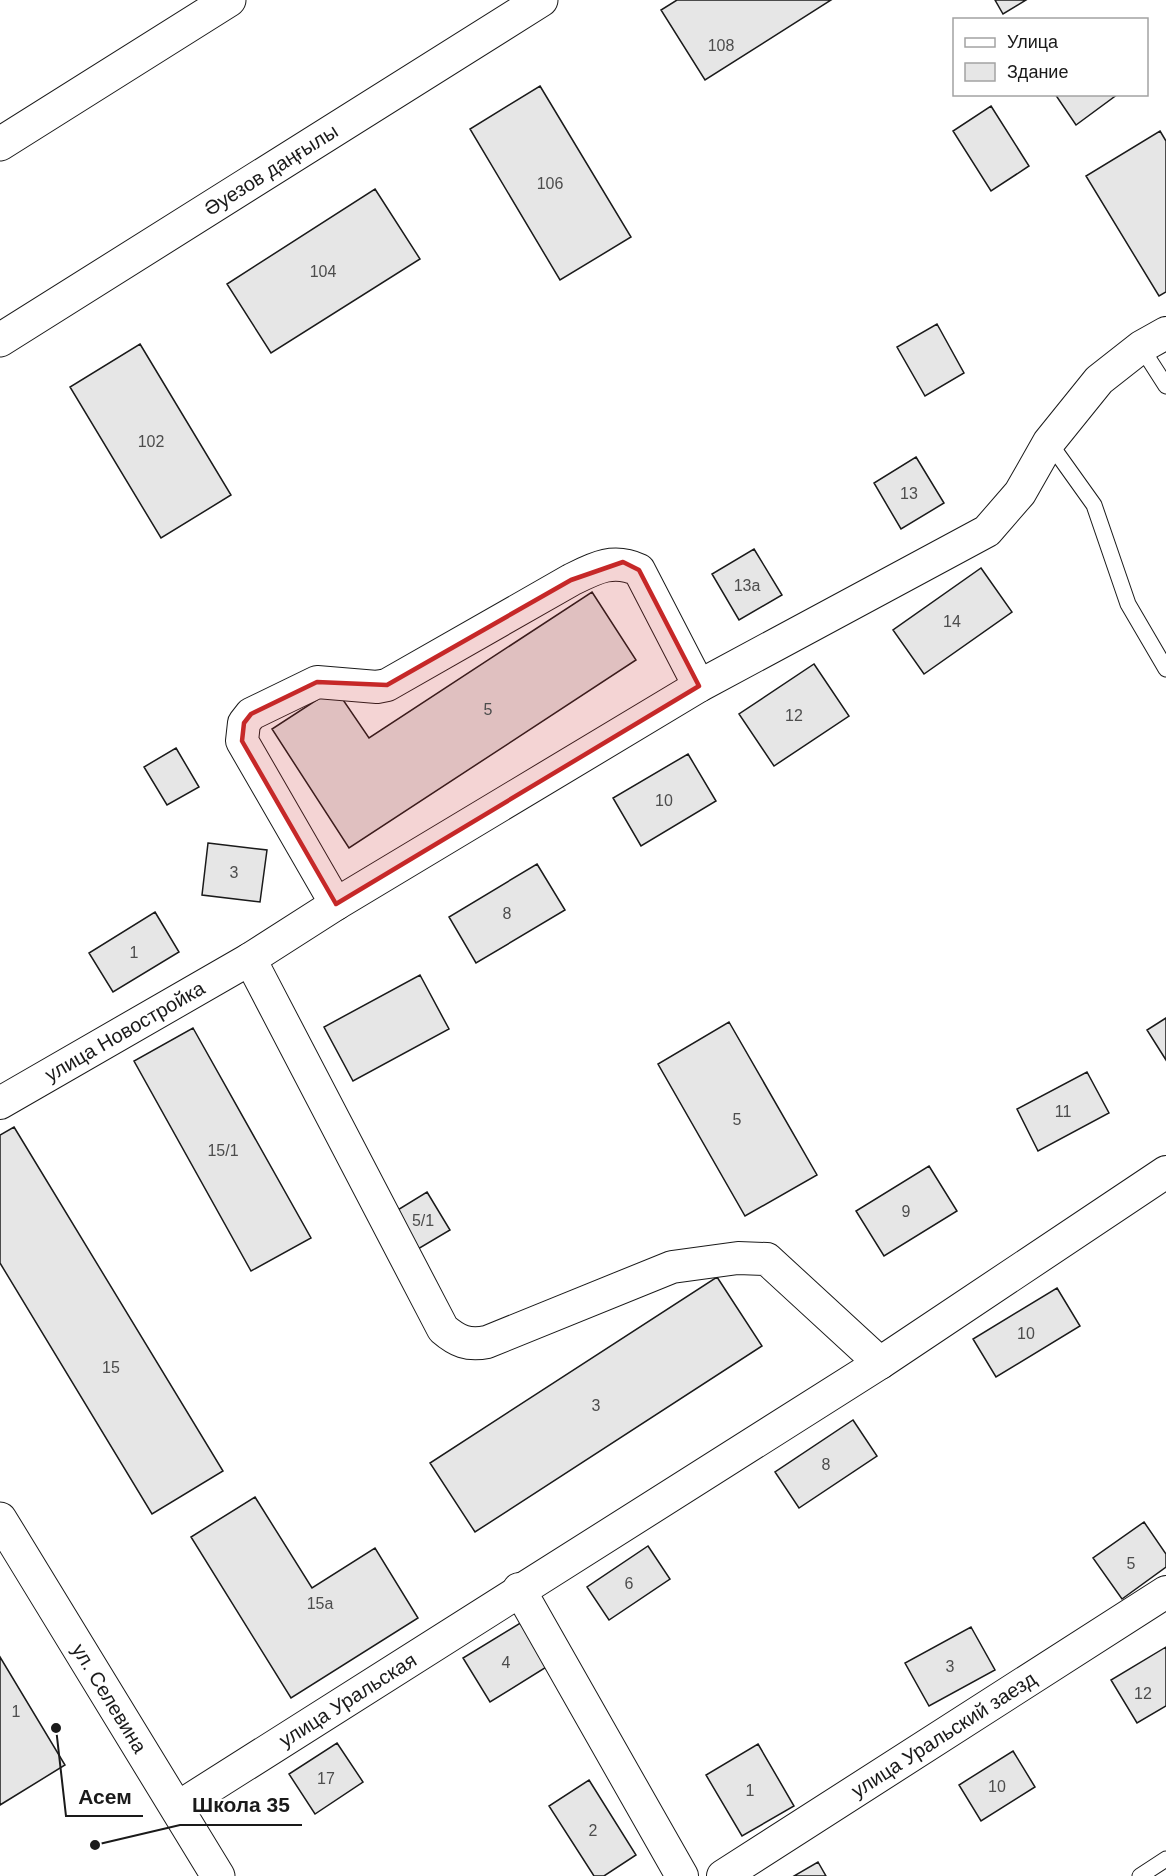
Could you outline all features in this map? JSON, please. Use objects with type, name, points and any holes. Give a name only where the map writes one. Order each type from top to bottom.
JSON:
[{"type":"main road","points":[[0,144],[230,0]]},
{"type":"main road","name":"Әуезов даңғылы","points":[[0,340],[541,0]]},
{"type":"main road","name":"ул. Селевина","points":[[0,1519],[218,1876]]},
{"type":"street","name":"улица Новостройка","points":[[0,1103],[250,959],[336,904],[699,686],[987,531],[1020,493],[1049,442],[1099,380],[1154,340]]},
{"type":"street","points":[[336,904],[242,741],[244,723],[251,714],[317,682],[387,686],[571,580],[597,567],[623,562],[639,570],[699,686]]},
{"type":"street","points":[[250,959],[443,1329],[453,1337],[467,1344],[487,1342],[672,1267],[738,1258],[767,1259],[880,1362]]},
{"type":"street","name":"улица Уральская","points":[[177,1808],[880,1362],[1166,1172]]},
{"type":"street","points":[[519,1589],[682,1876]]},
{"type":"street","name":"улица Уральский заезд","points":[[723,1876],[1166,1592]]},
{"type":"lane","points":[[1154,340],[1166,386]]},
{"type":"lane","points":[[1049,442],[1094,505],[1128,604],[1166,669]]},
{"type":"lane","points":[[1140,1876],[1166,1859]]},
{"type":"highlighted area","points":[[623,562],[639,570],[699,686],[336,904],[242,741],[244,723],[251,714],[305,687],[317,682],[387,685],[571,580]]},
{"type":"building","points":[[677,0],[831,0],[705,80],[661,10]]},
{"type":"building","points":[[995,0],[1026,0],[1003,14]]},
{"type":"building","points":[[540,86],[631,237],[560,280],[470,129]]},
{"type":"building","points":[[1056,96],[1115,96],[1076,125]]},
{"type":"building","points":[[991,106],[1029,166],[991,191],[953,131]]},
{"type":"building","points":[[1160,131],[1166,141],[1166,292],[1159,296],[1086,176]]},
{"type":"building","points":[[375,189],[420,259],[271,353],[227,284]]},
{"type":"building","points":[[937,324],[964,373],[925,396],[897,347]]},
{"type":"building","points":[[140,344],[231,495],[161,538],[70,387]]},
{"type":"building","points":[[916,457],[944,503],[901,529],[874,483]]},
{"type":"building","points":[[754,549],[782,595],[739,620],[712,574]]},
{"type":"building","points":[[981,568],[1012,612],[924,674],[893,630]]},
{"type":"building","points":[[592,592],[636,660],[349,848],[272,729],[335,688],[369,738]]},
{"type":"building","points":[[814,664],[849,716],[774,766],[739,714]]},
{"type":"building","points":[[176,748],[199,787],[167,805],[144,767]]},
{"type":"building","points":[[688,754],[716,801],[641,846],[613,798]]},
{"type":"building","points":[[208,843],[267,850],[260,902],[202,895]]},
{"type":"building","points":[[537,864],[565,910],[476,963],[449,917]]},
{"type":"building","points":[[155,912],[179,952],[113,992],[89,953]]},
{"type":"building","points":[[420,975],[449,1029],[353,1081],[324,1027]]},
{"type":"building","points":[[1166,1018],[1166,1060],[1147,1030]]},
{"type":"building","points":[[729,1022],[817,1175],[745,1216],[658,1064]]},
{"type":"building","points":[[193,1028],[311,1238],[251,1271],[134,1061]]},
{"type":"building","points":[[1087,1072],[1109,1113],[1038,1151],[1017,1109]]},
{"type":"building","points":[[14,1127],[223,1471],[152,1514],[0,1263],[0,1135]]},
{"type":"building","points":[[929,1166],[957,1211],[884,1256],[856,1211]]},
{"type":"building","points":[[427,1192],[450,1230],[418,1249],[396,1211]]},
{"type":"building","points":[[717,1277],[762,1346],[475,1532],[430,1463]]},
{"type":"building","points":[[1057,1288],[1080,1326],[996,1377],[973,1339]]},
{"type":"building","points":[[853,1420],[877,1456],[799,1508],[775,1472]]},
{"type":"building","points":[[255,1497],[312,1588],[375,1548],[418,1618],[291,1698],[191,1537]]},
{"type":"building","points":[[1144,1522],[1166,1554],[1166,1567],[1122,1599],[1093,1558]]},
{"type":"building","points":[[648,1546],[670,1579],[609,1620],[587,1587]]},
{"type":"building","points":[[522,1622],[548,1666],[490,1702],[463,1658]]},
{"type":"building","points":[[971,1627],[995,1670],[929,1706],[905,1663]]},
{"type":"building","points":[[1166,1647],[1166,1706],[1137,1723],[1111,1680]]},
{"type":"building","points":[[0,1657],[65,1765],[0,1805]]},
{"type":"building","points":[[337,1743],[363,1782],[315,1814],[289,1774]]},
{"type":"building","points":[[758,1744],[794,1806],[742,1836],[706,1775]]},
{"type":"building","points":[[1013,1751],[1035,1787],[981,1821],[959,1785]]},
{"type":"building","points":[[589,1780],[636,1855],[604,1876],[594,1876],[549,1806]]},
{"type":"building","points":[[818,1862],[826,1876],[794,1876]]},
{"type":"place","name":"Асем","points":[[56,1728]]},
{"type":"place","name":"Школа 35","points":[[95,1845]]}]
